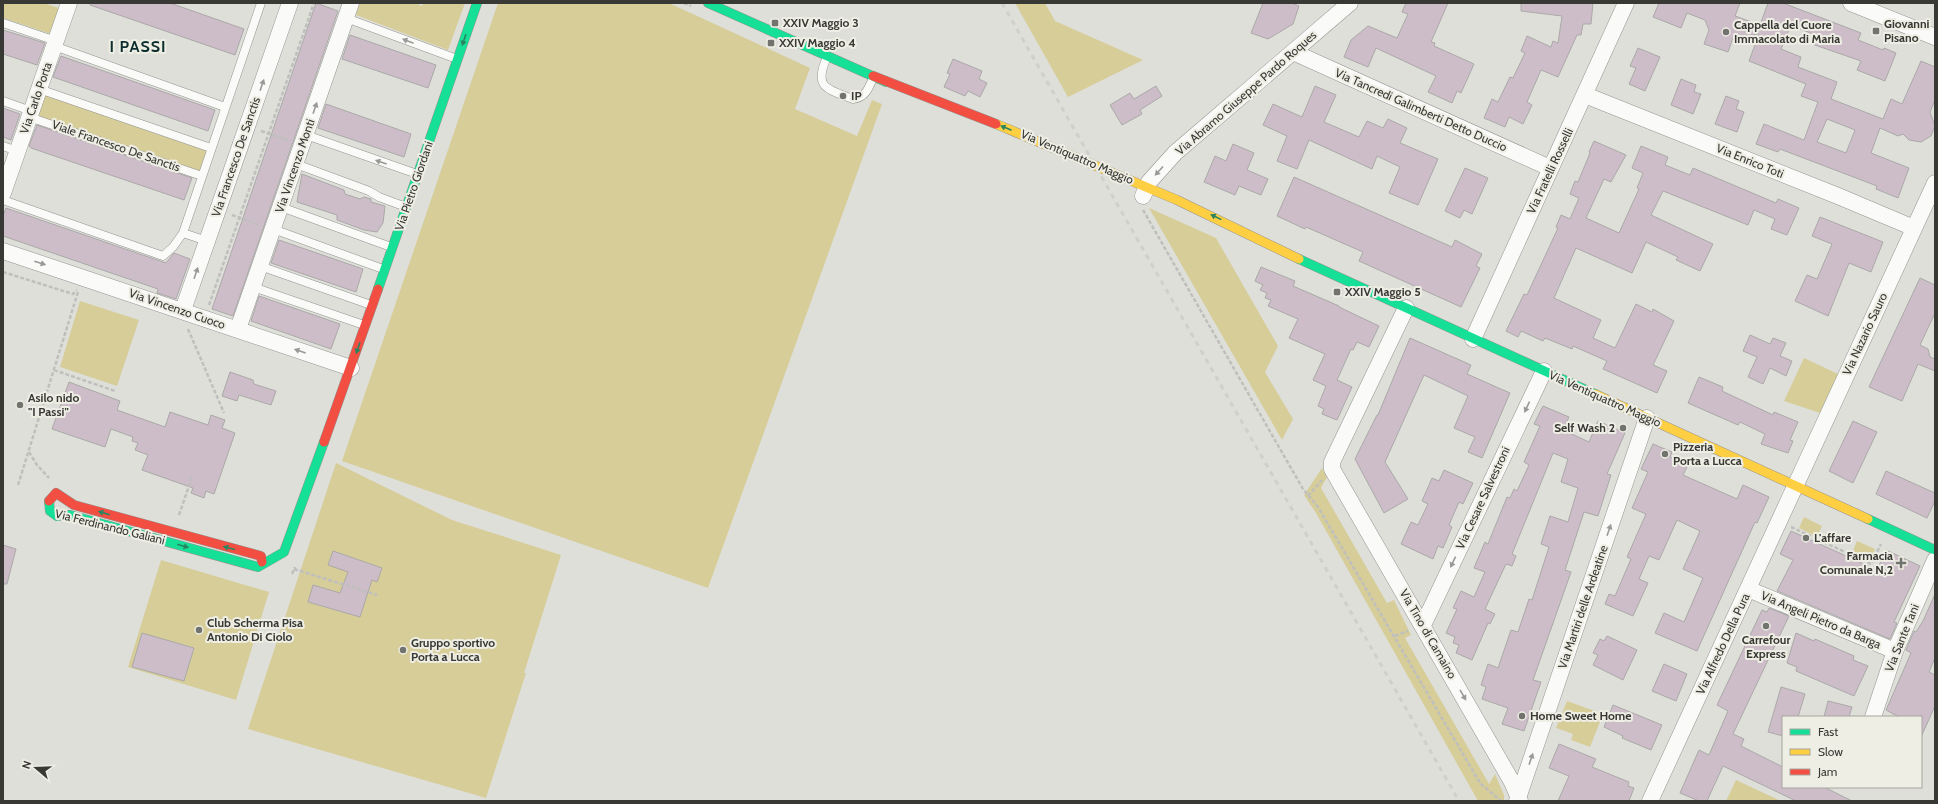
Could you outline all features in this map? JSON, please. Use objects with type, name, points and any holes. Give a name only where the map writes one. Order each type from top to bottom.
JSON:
[{"type":"street","name":"Via Pietro Giordani","points":[[351,368],[477,3]]},
{"type":"street","name":"Via Ventiquattro Maggio","points":[[708,3],[873,76],[985,129],[1073,167]]},
{"type":"street","name":"Via Abramo Giuseppe Pardo Roques","points":[[1144,197],[1157,172],[1175,153],[1350,3]]},
{"type":"street","name":"Via Fratelli Rosselli","points":[[1473,339],[1626,3]]},
{"type":"street","points":[[1851,3],[1935,36]]},
{"type":"street","name":"Via Carlo Porta","points":[[3,193],[10,149],[30,114],[55,44],[65,4]]},
{"type":"street","name":"Via Francesco De Sanctis","points":[[183,310],[284,4]]},
{"type":"street","name":"Via Vincenzo Monti","points":[[238,330],[260,266],[267,227],[281,207],[349,10]]},
{"type":"street","name":"Via Tancredi Galimberti Detto Duccio","points":[[1293,52],[1550,168]]},
{"type":"street","name":"Via Ventiquattro Maggio","points":[[873,76],[989,121],[1144,197],[1214,216],[1276,248],[1935,550]]},
{"type":"street","name":"Via Enrico Toti","points":[[1585,95],[1914,228]]},
{"type":"street","name":"Via Nazario Sauro","points":[[1795,486],[1935,183]]},
{"type":"street","name":"Via Ventiquattro Maggio","points":[[1172,208],[1276,248]]},
{"type":"street","name":"Via Vincenzo Cuoco","points":[[3,251],[183,310],[351,368]]},
{"type":"street","points":[[1332,469],[1332,462],[1406,308]]},
{"type":"street","name":"Via Ferdinando Galiani","points":[[262,562],[261,556],[74,505],[56,494],[50,498],[48,504],[50,511],[54,515],[61,517],[70,515],[81,517],[258,568],[262,562],[279,557],[286,550],[351,368]]},
{"type":"street","name":"Via Cesare Salvestroni","points":[[1423,625],[1544,371]]},
{"type":"street","name":"Via Martiri delle Ardeatine","points":[[1519,799],[1647,418]]},
{"type":"street","name":"Via Tino di Camaino","points":[[1332,469],[1423,625],[1519,799]]},
{"type":"street","name":"Via Alfredo Della Pura","points":[[1650,801],[1795,486]]},
{"type":"street","name":"Via Sante Tani","points":[[1873,716],[1895,652],[1935,560]]},
{"type":"street","name":"Via Angeli Pietro da Barga","points":[[1748,589],[1895,652]]},
{"type":"lane","points":[[3,200],[163,256],[173,247],[183,232],[261,3]]},
{"type":"lane","points":[[349,10],[457,60]]},
{"type":"lane","points":[[3,23],[55,44],[226,107]]},
{"type":"lane","points":[[827,56],[821,72],[822,82],[828,90],[857,99],[865,94],[873,76]]},
{"type":"lane","points":[[39,89],[212,148]]},
{"type":"lane","name":"Viale Francesco De Sanctis","points":[[3,101],[30,114],[202,176]]},
{"type":"lane","points":[[306,135],[418,175]]},
{"type":"lane","points":[[296,164],[369,191],[379,197],[406,207]]},
{"type":"lane","points":[[281,207],[392,248]]},
{"type":"lane","points":[[267,227],[385,269]]},
{"type":"lane","points":[[183,232],[207,241]]},
{"type":"lane","points":[[260,266],[372,306]]},
{"type":"lane","points":[[253,287],[365,326]]},
{"type":"path","points":[[209,304],[314,3]]},
{"type":"path","points":[[263,131],[289,141]]},
{"type":"path","points":[[1144,197],[1308,496],[1318,508],[1395,636],[1480,783],[1501,801]]},
{"type":"path","points":[[234,216],[267,227]]},
{"type":"path","points":[[18,485],[79,288]]},
{"type":"path","points":[[188,328],[224,414]]},
{"type":"path","points":[[54,370],[115,391]]},
{"type":"path","points":[[29,452],[37,465],[48,476],[56,494]]},
{"type":"path","points":[[1308,496],[1332,469]]},
{"type":"path","points":[[173,532],[192,477]]},
{"type":"path","points":[[1790,527],[1871,564],[1881,543]]},
{"type":"path","points":[[294,570],[377,595]]},
{"type":"shaded area","points":[[3,3],[43,3],[59,8],[51,34],[3,18]]},
{"type":"shaded area","points":[[360,3],[416,3],[422,6],[423,3],[465,3],[448,50],[356,15]]},
{"type":"shaded area","points":[[498,3],[669,3],[810,68],[795,109],[857,136],[872,100],[882,104],[708,588],[342,461]]},
{"type":"shaded area","points":[[1015,3],[1045,3],[1055,21],[1143,60],[1068,97]]},
{"type":"shaded area","points":[[39,89],[211,148],[202,176],[29,117]]},
{"type":"shaded area","points":[[1149,208],[1216,238],[1278,346],[1265,372],[1293,419],[1282,440]]},
{"type":"shaded area","points":[[80,301],[139,320],[117,386],[60,367]]},
{"type":"shaded area","points":[[1804,358],[1838,374],[1820,413],[1784,401]]},
{"type":"shaded area","name":"Gruppo sportivo Porta a Lucca","points":[[336,463],[452,520],[561,555],[524,673],[526,673],[486,798],[248,729]]},
{"type":"shaded area","points":[[1322,468],[1327,477],[1321,488],[1387,603],[1394,600],[1411,635],[1405,638],[1489,784],[1495,774],[1504,795],[1504,801],[1478,801],[1316,513],[1304,495]]},
{"type":"shaded area","points":[[1804,517],[1822,526],[1817,537],[1799,528]]},
{"type":"shaded area","points":[[1857,541],[1875,549],[1870,561],[1852,553]]},
{"type":"shaded area","name":"Club Scherma Pisa Antonio Di Ciolo","points":[[161,560],[269,592],[236,700],[128,667]]},
{"type":"shaded area","points":[[1567,701],[1603,714],[1590,747],[1571,740],[1573,734],[1556,728]]},
{"type":"shaded area","points":[[1736,780],[1781,801],[1726,801]]},
{"type":"building","points":[[90,3],[170,3],[244,29],[235,55],[90,5]]},
{"type":"building","points":[[316,3],[338,11],[233,316],[212,309]]},
{"type":"building","points":[[1263,3],[1292,3],[1299,6],[1293,24],[1268,39],[1251,33]]},
{"type":"building","points":[[1406,3],[1448,3],[1431,42],[1435,43],[1434,46],[1474,64],[1461,93],[1457,91],[1452,103],[1428,92],[1436,76],[1376,48],[1368,67],[1344,57],[1351,40],[1368,26],[1397,38],[1408,14],[1402,12]]},
{"type":"building","points":[[1521,3],[1593,3],[1591,24],[1583,24],[1581,35],[1577,35],[1558,77],[1541,70],[1527,102],[1532,105],[1523,124],[1509,117],[1505,127],[1484,118],[1492,99],[1498,102],[1510,77],[1513,78],[1525,53],[1521,51],[1527,36],[1551,47],[1553,41],[1558,43],[1562,16],[1521,11]]},
{"type":"building","points":[[1659,3],[1740,3],[1735,16],[1760,25],[1768,3],[1783,3],[1861,33],[1858,40],[1883,50],[1884,48],[1896,53],[1885,81],[1857,70],[1861,61],[1812,44],[1815,35],[1791,25],[1781,49],[1801,57],[1798,67],[1837,82],[1831,99],[1883,119],[1891,99],[1902,104],[1921,61],[1935,67],[1935,100],[1930,112],[1935,126],[1931,136],[1921,142],[1909,140],[1903,134],[1898,136],[1880,128],[1871,153],[1909,168],[1898,198],[1876,189],[1877,186],[1780,149],[1778,152],[1756,144],[1764,124],[1804,140],[1818,102],[1801,96],[1806,84],[1749,61],[1759,34],[1733,38],[1728,52],[1704,44],[1709,30],[1705,20],[1687,13],[1681,28],[1653,17]],"holes":[[[1827,119],[1855,130],[1846,153],[1817,142]]]},
{"type":"building","points":[[3,30],[45,43],[37,65],[3,54]]},
{"type":"building","points":[[350,35],[436,65],[428,88],[342,59]]},
{"type":"building","points":[[1638,48],[1660,57],[1645,91],[1629,84],[1636,68],[1630,66]]},
{"type":"building","points":[[61,56],[215,110],[208,131],[53,77]]},
{"type":"building","points":[[953,59],[982,71],[979,79],[987,83],[980,97],[968,91],[965,96],[944,87],[950,74],[947,73]]},
{"type":"building","points":[[1681,79],[1696,85],[1694,92],[1701,94],[1693,114],[1671,105]]},
{"type":"building","points":[[1156,86],[1162,96],[1140,110],[1142,114],[1122,125],[1110,105],[1130,93],[1134,99]]},
{"type":"building","points":[[1315,86],[1336,95],[1324,122],[1359,137],[1367,121],[1383,128],[1388,119],[1407,128],[1400,143],[1438,159],[1418,205],[1389,193],[1400,167],[1377,156],[1372,169],[1309,140],[1297,169],[1277,161],[1287,136],[1263,125],[1273,104],[1302,117]]},
{"type":"building","points":[[1726,96],[1739,101],[1736,109],[1744,112],[1737,132],[1715,124]]},
{"type":"building","points":[[326,104],[411,134],[404,157],[318,128]]},
{"type":"building","points":[[3,108],[20,114],[11,140],[3,137]]},
{"type":"building","points":[[37,125],[192,178],[184,200],[31,148],[29,146]]},
{"type":"building","points":[[1594,141],[1626,155],[1611,182],[1604,179],[1586,218],[1619,233],[1639,189],[1637,188],[1643,173],[1632,168],[1641,146],[1668,157],[1665,165],[1690,175],[1693,168],[1776,203],[1778,199],[1799,208],[1787,235],[1771,229],[1775,219],[1754,210],[1748,225],[1663,191],[1651,215],[1713,244],[1700,271],[1676,260],[1678,257],[1646,242],[1632,273],[1576,248],[1554,298],[1601,320],[1593,338],[1615,348],[1636,304],[1652,312],[1653,309],[1674,321],[1653,365],[1667,371],[1657,393],[1603,369],[1607,361],[1573,346],[1572,349],[1545,338],[1543,341],[1521,331],[1518,337],[1506,331],[1524,294],[1527,295],[1558,228],[1556,227],[1561,215],[1570,219],[1579,198],[1570,194],[1575,181],[1578,182]]},
{"type":"building","points":[[1233,144],[1254,153],[1247,170],[1268,179],[1261,195],[1239,186],[1235,195],[1204,182],[1215,156],[1226,161]]},
{"type":"building","points":[[1465,168],[1488,178],[1472,214],[1464,210],[1460,218],[1445,211]]},
{"type":"building","points":[[302,174],[344,190],[345,194],[360,199],[364,197],[371,199],[371,202],[385,206],[383,223],[377,232],[364,230],[337,220],[337,215],[297,202]]},
{"type":"building","points":[[1294,177],[1452,247],[1455,240],[1482,254],[1476,266],[1480,268],[1461,307],[1359,261],[1363,252],[1277,216]]},
{"type":"building","points":[[6,208],[166,263],[174,253],[190,259],[176,299],[157,293],[158,289],[3,236],[3,216]]},
{"type":"building","points":[[1820,217],[1883,242],[1871,272],[1849,263],[1828,316],[1795,301],[1807,275],[1817,279],[1832,244],[1812,236]]},
{"type":"building","points":[[279,240],[363,269],[356,292],[271,263]]},
{"type":"building","points":[[1261,267],[1295,281],[1293,286],[1339,306],[1379,326],[1369,347],[1357,342],[1353,350],[1351,349],[1337,380],[1352,387],[1337,420],[1322,414],[1324,409],[1318,406],[1326,386],[1313,380],[1325,354],[1289,338],[1298,319],[1268,306],[1271,300],[1265,298],[1267,293],[1260,290],[1263,285],[1255,281]]},
{"type":"building","points":[[1920,278],[1935,285],[1935,313],[1920,345],[1928,349],[1930,357],[1935,359],[1935,371],[1918,364],[1902,401],[1869,387]]},
{"type":"building","points":[[259,296],[340,324],[331,349],[251,321]]},
{"type":"building","points":[[1750,335],[1770,344],[1773,338],[1786,343],[1780,356],[1792,361],[1786,376],[1770,368],[1763,384],[1748,377],[1757,357],[1743,351]]},
{"type":"building","points":[[1410,338],[1471,365],[1467,374],[1510,393],[1482,458],[1468,452],[1475,437],[1454,428],[1468,396],[1424,375],[1385,462],[1408,499],[1384,513],[1355,459],[1378,415]]},
{"type":"building","points":[[230,372],[253,380],[254,384],[276,391],[271,405],[239,395],[237,401],[222,396]]},
{"type":"building","points":[[1699,377],[1723,387],[1722,391],[1773,415],[1774,412],[1798,422],[1790,440],[1793,441],[1788,453],[1761,444],[1765,434],[1740,422],[1738,425],[1688,403]]},
{"type":"building","points":[[69,382],[120,401],[117,410],[165,427],[170,412],[208,425],[211,415],[225,420],[222,428],[235,433],[214,494],[206,491],[204,498],[191,493],[193,488],[142,470],[148,455],[135,450],[138,443],[132,441],[133,437],[111,429],[105,447],[52,429]]},
{"type":"building","points":[[1543,406],[1569,417],[1563,430],[1589,442],[1598,421],[1625,433],[1607,474],[1611,475],[1598,516],[1584,512],[1565,570],[1571,572],[1533,680],[1541,682],[1524,731],[1502,724],[1508,708],[1482,699],[1486,687],[1481,685],[1488,664],[1498,668],[1511,630],[1518,632],[1529,599],[1532,600],[1549,547],[1541,544],[1550,516],[1568,522],[1578,488],[1561,482],[1568,459],[1553,453],[1512,554],[1516,556],[1512,566],[1506,564],[1485,609],[1495,614],[1490,624],[1488,623],[1472,660],[1456,653],[1459,645],[1453,643],[1455,637],[1446,633],[1457,609],[1453,608],[1461,591],[1474,597],[1485,572],[1474,568],[1485,542],[1488,544],[1507,497],[1510,498],[1514,489],[1517,491],[1529,465],[1524,462],[1540,426],[1534,424]]},
{"type":"building","points":[[1853,421],[1877,432],[1853,483],[1829,471]]},
{"type":"building","points":[[1653,444],[1672,452],[1670,457],[1688,465],[1683,475],[1737,499],[1743,485],[1769,497],[1757,523],[1755,522],[1697,651],[1655,633],[1664,613],[1684,622],[1703,578],[1683,569],[1700,531],[1677,520],[1659,560],[1649,556],[1639,579],[1648,583],[1633,616],[1605,604],[1609,594],[1615,596],[1631,559],[1627,557],[1646,514],[1632,508],[1648,472],[1641,469]]},
{"type":"building","points":[[1444,470],[1473,483],[1463,504],[1459,502],[1449,525],[1452,527],[1443,548],[1438,546],[1433,559],[1401,544],[1411,522],[1418,525],[1428,504],[1422,501],[1432,478],[1439,481]]},
{"type":"building","points":[[1886,471],[1935,493],[1935,501],[1927,518],[1876,494]]},
{"type":"building","points":[[1791,531],[1877,570],[1886,550],[1920,566],[1894,622],[1897,623],[1890,639],[1777,591],[1793,560],[1780,554]]},
{"type":"building","points":[[3,545],[16,549],[7,584],[3,584]]},
{"type":"building","points":[[333,551],[382,568],[377,582],[372,580],[360,617],[308,602],[313,585],[340,593],[348,572],[328,565]]},
{"type":"building","points":[[1935,594],[1935,658],[1929,672],[1935,675],[1935,706],[1922,735],[1922,716],[1897,716],[1886,710],[1911,653],[1906,650],[1914,631],[1916,632],[1923,621]]},
{"type":"building","points":[[1769,608],[1789,616],[1733,734],[1744,739],[1741,746],[1782,766],[1782,788],[1826,788],[1852,801],[1796,801],[1723,766],[1707,801],[1699,801],[1680,793],[1699,750],[1709,755],[1728,711],[1717,705],[1762,610],[1767,612]]},
{"type":"building","points":[[142,633],[194,648],[184,681],[132,667]]},
{"type":"building","points":[[1796,633],[1814,641],[1815,639],[1854,656],[1853,660],[1868,666],[1854,696],[1796,671],[1797,667],[1787,663]]},
{"type":"building","points":[[1607,636],[1637,650],[1623,680],[1593,665],[1598,655],[1593,653],[1600,639],[1604,641]]},
{"type":"building","points":[[1664,664],[1687,674],[1676,701],[1652,691]]},
{"type":"building","points":[[1781,687],[1805,694],[1798,716],[1782,716],[1782,736],[1768,732]]},
{"type":"building","points":[[1828,701],[1852,707],[1849,716],[1824,716]]},
{"type":"building","points":[[1613,705],[1662,725],[1651,750],[1622,738],[1623,736],[1604,727]]},
{"type":"building","points":[[1559,744],[1596,759],[1592,767],[1629,782],[1628,786],[1634,788],[1629,801],[1558,801],[1569,776],[1549,768]]},
{"type":"railway","points":[[1002,3],[1459,801]]},
{"type":"traffic: fast","points":[[378,289],[477,3]]},
{"type":"traffic: fast","points":[[708,3],[886,82]]},
{"type":"traffic: fast","points":[[1299,259],[1595,394]]},
{"type":"traffic: fast","points":[[49,501],[50,511],[57,516],[70,515],[258,567],[284,552],[324,442]]},
{"type":"traffic: fast","points":[[1868,519],[1935,550]]},
{"type":"traffic: slow","points":[[996,124],[1177,200],[1299,259]]},
{"type":"traffic: slow","points":[[1595,394],[1868,519]]},
{"type":"traffic: jam","points":[[873,76],[996,124]]},
{"type":"traffic: jam","points":[[324,442],[378,289]]},
{"type":"traffic: jam","points":[[49,501],[56,493],[74,505],[261,556],[262,562]]},
{"type":"place","name":"XXIV Maggio 3","points":[[775,23]]},
{"type":"place","name":"Giovanni Pisano","points":[[1876,31]]},
{"type":"place","name":"Cappella del Cuore Immacolato di Maria","points":[[1726,32]]},
{"type":"place","name":"XXIV Maggio 4","points":[[771,43]]},
{"type":"place","name":"IP","points":[[843,96]]},
{"type":"place","name":"XXIV Maggio 5","points":[[1337,292]]},
{"type":"place","name":"Asilo nido \"I Passi\"","points":[[20,405]]},
{"type":"place","name":"Self Wash 2","points":[[1623,428]]},
{"type":"place","name":"Pizzeria Porta a Lucca","points":[[1665,454]]},
{"type":"place","name":"L'affare","points":[[1806,538]]},
{"type":"place","name":"Farmacia Comunale N,2","points":[[1901,563]]},
{"type":"place","name":"Carrefour Express","points":[[1766,626]]},
{"type":"place","name":"Club Scherma Pisa Antonio Di Ciolo","points":[[199,630]]},
{"type":"place","name":"Gruppo sportivo Porta a Lucca","points":[[403,650]]},
{"type":"place","name":"Home Sweet Home","points":[[1522,716]]},
{"type":"district","name":"I PASSI","points":[[138,46]]}]
